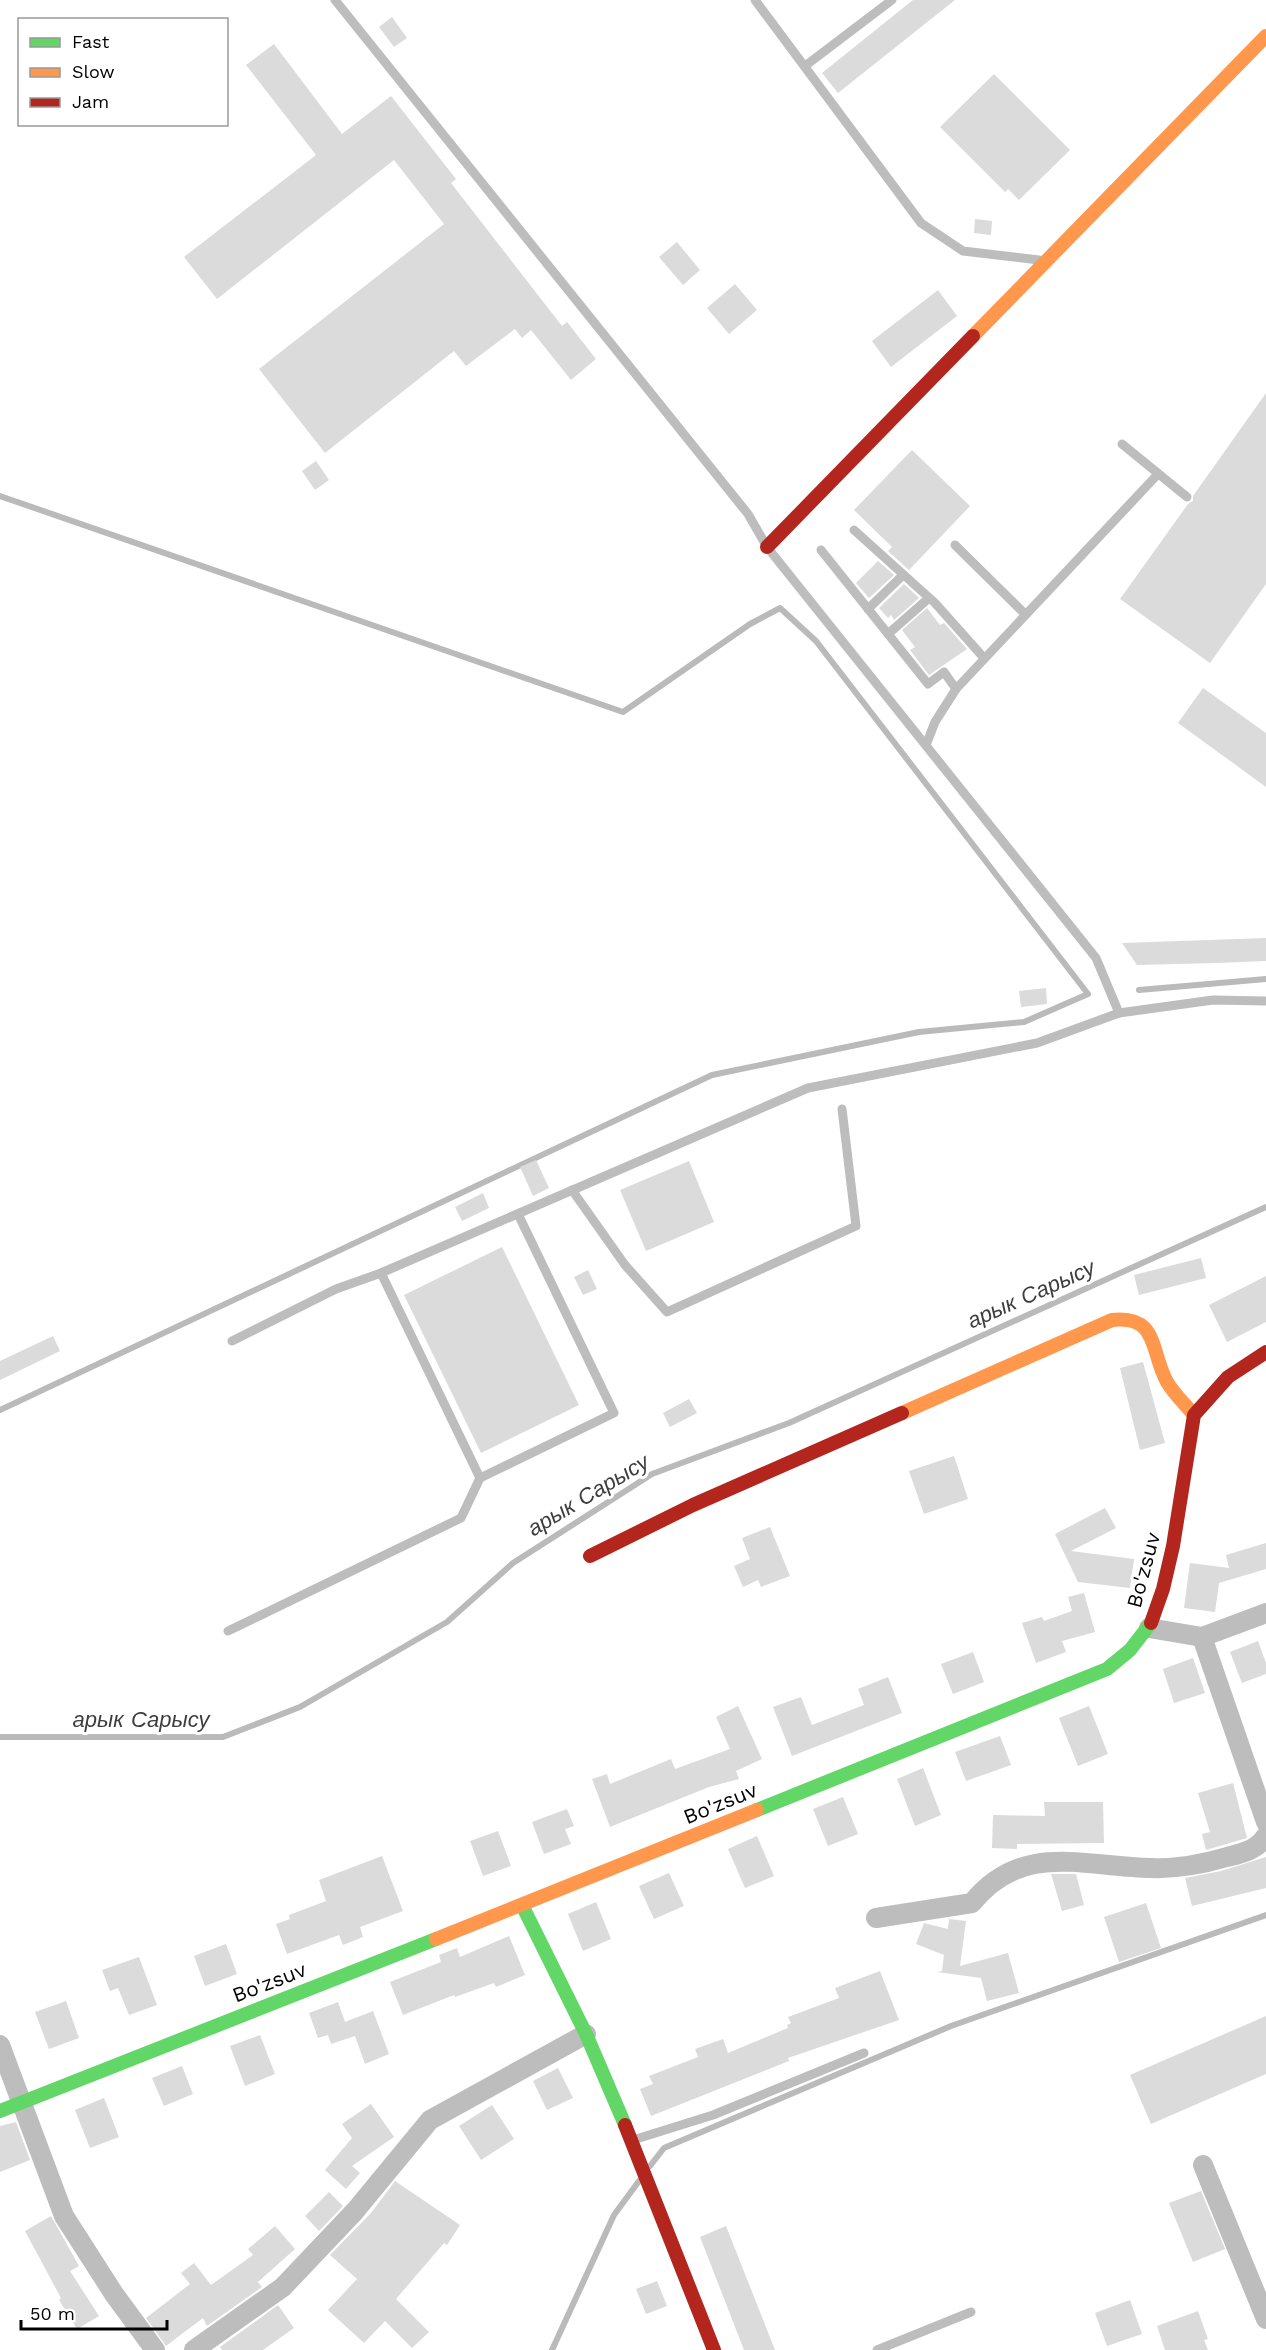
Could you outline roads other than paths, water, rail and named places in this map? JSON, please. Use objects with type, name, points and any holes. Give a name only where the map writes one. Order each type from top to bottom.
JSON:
[{"type":"street","points":[[767,547],[1266,36]]},
{"type":"street","points":[[590,1556],[693,1505],[1112,1320],[1125,1317],[1137,1319],[1146,1326],[1167,1382],[1194,1415],[1228,1377],[1266,1352]]},
{"type":"street","name":"Bo'zsuv","points":[[0,2111],[522,1905],[1107,1669],[1130,1650],[1149,1628],[1163,1589],[1173,1546],[1194,1415]]},
{"type":"street","points":[[1149,1628],[1202,1637],[1266,1613]]},
{"type":"street","points":[[1202,1637],[1266,1822]]},
{"type":"street","points":[[876,1918],[972,1904],[984,1888],[1036,1863],[1066,1860],[1150,1868],[1186,1866],[1251,1850],[1266,1836]]},
{"type":"street","points":[[522,1905],[586,2034],[637,2154],[714,2350]]},
{"type":"street","points":[[194,2350],[283,2287],[355,2211],[430,2120],[586,2034]]},
{"type":"street","points":[[0,2045],[64,2216],[114,2294],[156,2350]]},
{"type":"street","points":[[1203,2165],[1266,2319]]},
{"type":"lane","points":[[335,0],[748,514],[767,547],[1096,958],[1119,1013]]},
{"type":"lane","points":[[755,0],[921,223],[963,251],[1045,261]]},
{"type":"lane","points":[[805,66],[892,0]]},
{"type":"lane","points":[[1122,444],[1187,497]]},
{"type":"lane","points":[[926,745],[935,722],[956,689],[1158,474]]},
{"type":"lane","points":[[854,530],[929,598],[984,658]]},
{"type":"lane","points":[[956,545],[1026,614]]},
{"type":"lane","points":[[821,550],[928,684],[944,672],[956,689]]},
{"type":"lane","points":[[868,609],[903,575]]},
{"type":"lane","points":[[888,634],[929,598]]},
{"type":"lane","points":[[232,1341],[336,1289],[381,1273],[808,1089],[1037,1043],[1119,1013],[1213,1000],[1266,1001]]},
{"type":"lane","points":[[572,1190],[625,1265],[667,1312],[856,1226],[842,1109]]},
{"type":"lane","points":[[228,1631],[460,1518],[480,1478],[614,1413],[518,1214]]},
{"type":"lane","points":[[381,1273],[480,1478]]},
{"type":"lane","points":[[631,2140],[713,2115],[864,2053]]},
{"type":"lane","points":[[877,2350],[972,2312]]},
{"type":"waterway","points":[[0,496],[623,712],[750,624],[780,608],[816,641],[1088,994],[1024,1022],[919,1032],[712,1075],[0,1410]]},
{"type":"waterway","points":[[1139,990],[1266,979]]},
{"type":"waterway","name":"арык Сарысу","points":[[0,1737],[223,1737],[300,1707],[447,1622],[513,1563],[652,1474],[789,1423],[1266,1207]]},
{"type":"waterway","points":[[650,2166],[664,2148],[951,2026],[1266,1915]]},
{"type":"waterway","points":[[552,2350],[614,2215],[639,2181]]}]
